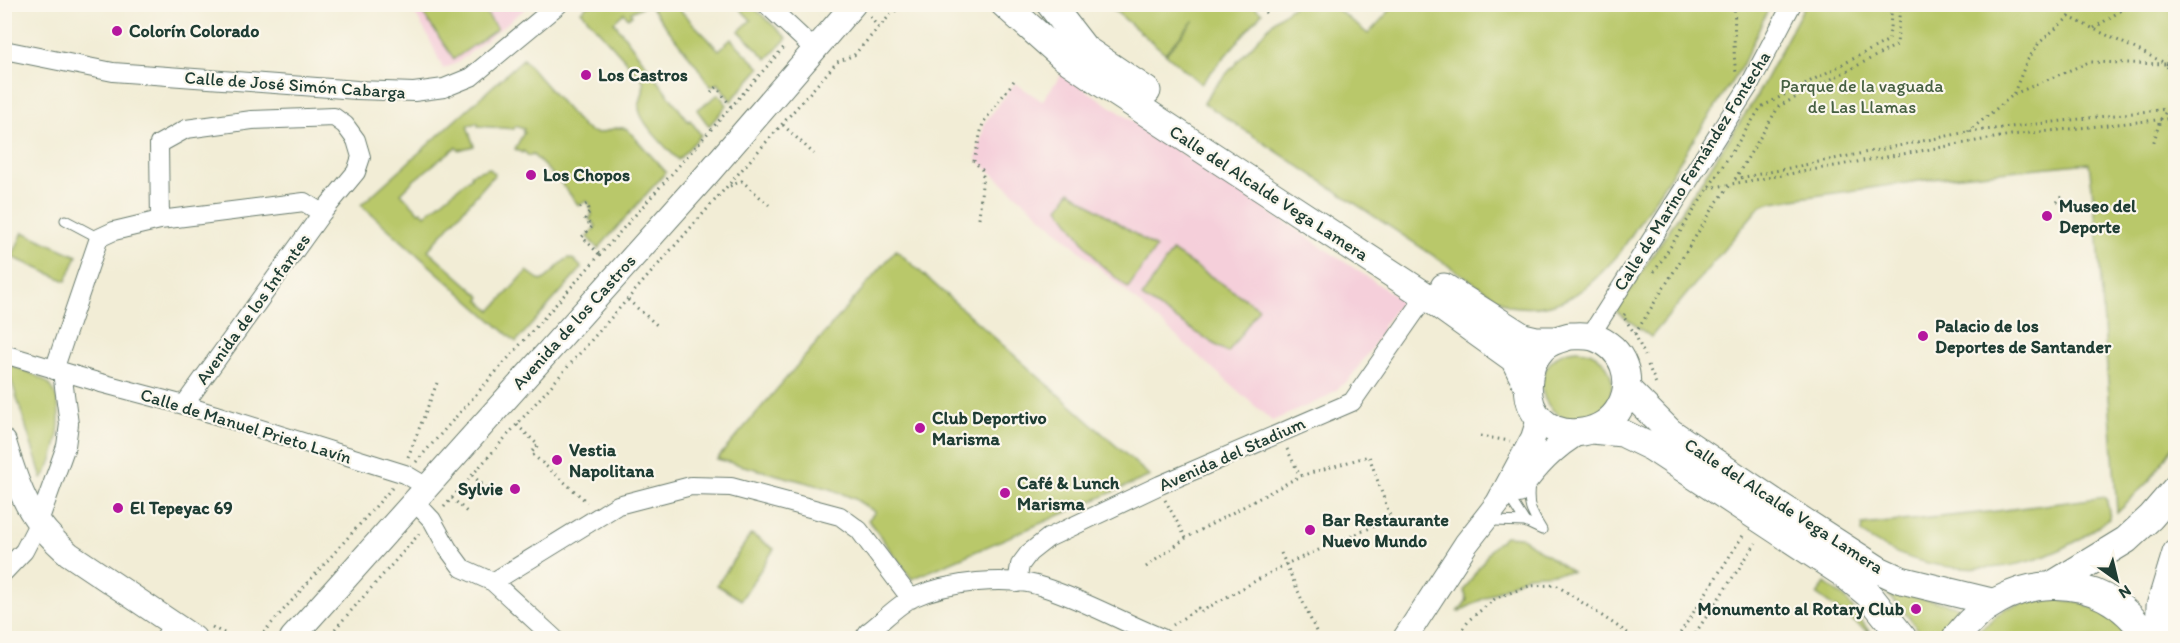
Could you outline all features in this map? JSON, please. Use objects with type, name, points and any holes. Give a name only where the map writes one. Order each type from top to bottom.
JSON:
[{"type":"main road","name":"Avenida de los Castros","points":[[292,639],[710,171],[855,4]]},
{"type":"main road","name":"Calle del Alcalde Vega Lamera","points":[[1004,4],[1071,62],[1426,296],[1514,360],[1527,385]]},
{"type":"main road","name":"Calle del Alcalde Vega Lamera","points":[[1050,4],[1085,49],[1104,62],[1491,318],[1523,337],[1554,340]]},
{"type":"main road","points":[[1404,635],[1466,544],[1509,494],[1557,448],[1586,431],[1608,422],[1614,416],[1628,390],[1628,380],[1620,360],[1612,349],[1601,341],[1590,336],[1570,336],[1554,340],[1543,347],[1536,356],[1527,385],[1531,404],[1539,419],[1558,430],[1586,431]]},
{"type":"main road","name":"Calle del Alcalde Vega Lamera","points":[[1628,390],[1670,432],[1879,570],[1901,580],[1992,602]]},
{"type":"main road","points":[[1466,544],[1496,521],[1539,419]]},
{"type":"main road","name":"Calle del Alcalde Vega Lamera","points":[[1586,431],[1622,433],[1651,447],[1829,564],[1858,586],[1868,594],[1903,639]]},
{"type":"main road","points":[[4,442],[13,473],[38,524],[69,554],[164,630],[199,631]]},
{"type":"main road","points":[[2052,585],[2126,540],[2151,517],[2175,488]]},
{"type":"main road","points":[[2159,639],[2160,606],[2175,553]]},
{"type":"main road","points":[[1956,639],[1966,624],[1992,602],[2024,589],[2052,585],[2074,588],[2106,599],[2133,620],[2147,639]]},
{"type":"street","name":"Calle de José Simón Cabarga","points":[[4,50],[113,72],[414,92],[444,88],[471,77],[559,4]]},
{"type":"street","points":[[766,4],[815,50]]},
{"type":"street","name":"Calle de Marino Fernández Fontecha","points":[[1590,336],[1742,97],[1792,4]]},
{"type":"street","name":"Avenida de los Infantes","points":[[160,220],[159,144],[186,129],[252,120],[333,117],[345,125],[356,140],[361,157],[356,172],[322,213],[184,405]]},
{"type":"street","name":"Avenida de los Infantes","points":[[99,238],[114,231],[160,220],[304,202],[322,213]]},
{"type":"street","points":[[4,572],[24,551],[38,524],[66,446],[69,424],[58,371],[99,238]]},
{"type":"street","name":"Avenida del Stadium","points":[[1017,583],[1020,566],[1029,553],[1047,538],[1160,485],[1352,402],[1426,296]]},
{"type":"street","points":[[4,354],[58,371]]},
{"type":"street","name":"Calle de Manuel Prieto Lavín","points":[[58,371],[184,405],[405,474],[421,494],[448,549],[462,568],[494,582],[554,639]]},
{"type":"street","points":[[494,582],[618,505],[691,486],[730,487],[840,516],[866,538],[911,598]]},
{"type":"street","points":[[864,639],[868,632],[911,598],[951,585],[985,582],[1042,586],[1167,632]]},
{"type":"street","points":[[1858,586],[1887,639]]},
{"type":"lane","points":[[65,220],[99,238]]},
{"type":"lane","points":[[1496,521],[1526,522],[1542,530],[1530,511],[1528,499],[1532,473]]},
{"type":"lane","points":[[1509,494],[1526,522]]},
{"type":"path","points":[[327,639],[837,62],[854,55],[891,14],[905,4]]},
{"type":"path","points":[[964,4],[982,9],[988,4]]},
{"type":"path","points":[[1256,4],[1266,13]]},
{"type":"path","points":[[1734,4],[1736,19],[1733,57],[1742,97]]},
{"type":"path","points":[[1648,280],[1761,107],[1889,40],[1892,4]]},
{"type":"path","points":[[1635,334],[1779,106],[1897,45],[1900,4]]},
{"type":"path","points":[[2013,95],[2027,61],[2039,43],[2069,17],[2080,4]]},
{"type":"path","points":[[2094,28],[2131,4]]},
{"type":"path","points":[[2069,17],[2175,66]]},
{"type":"path","points":[[2153,145],[2160,120],[2168,109],[2171,88],[2167,64],[2175,31]]},
{"type":"path","points":[[411,468],[791,39]]},
{"type":"path","points":[[1967,132],[2013,95],[2090,62],[2167,64]]},
{"type":"path","points":[[980,218],[983,174],[974,161],[983,123],[1016,78]]},
{"type":"path","points":[[711,92],[717,87],[732,108]]},
{"type":"path","points":[[1735,178],[1967,132],[2175,108]]},
{"type":"path","points":[[1709,188],[2011,135],[2175,118]]},
{"type":"path","points":[[783,125],[814,154]]},
{"type":"path","points":[[728,186],[742,181],[769,205]]},
{"type":"path","points":[[2057,202],[2064,195]]},
{"type":"path","points":[[580,208],[587,204],[590,211],[585,219],[592,227],[582,237],[599,254]]},
{"type":"path","points":[[628,300],[658,326]]},
{"type":"path","points":[[1628,309],[1623,316],[1635,334],[1660,393]]},
{"type":"path","points":[[408,457],[437,383]]},
{"type":"path","points":[[517,425],[538,445],[531,453],[587,502]]},
{"type":"path","points":[[1480,436],[1530,444]]},
{"type":"path","points":[[1285,445],[1300,476]]},
{"type":"path","points":[[1146,567],[1186,538],[1300,476],[1369,456],[1391,519],[1286,564],[1200,612],[1198,608],[1167,632]]},
{"type":"path","points":[[472,475],[492,493]]},
{"type":"path","points":[[199,631],[219,631],[235,637],[250,638],[263,633],[400,480]]},
{"type":"path","points":[[452,498],[467,513]]},
{"type":"path","points":[[1164,499],[1186,538]]},
{"type":"path","points":[[1677,639],[1762,520]]},
{"type":"path","points":[[1692,639],[1762,520]]},
{"type":"path","points":[[1281,553],[1319,639]]},
{"type":"path","points":[[1456,639],[1470,619],[1496,598],[1529,586],[1556,585],[1635,639]]},
{"type":"shaded area","points":[[410,5],[530,5],[457,63],[443,69]]},
{"type":"shaded area","points":[[1062,74],[1402,300],[1348,381],[1325,398],[1272,421],[976,159],[985,122],[1015,83],[1042,101]]},
{"type":"green space","points":[[417,5],[481,5],[497,29],[454,59]]},
{"type":"green space","points":[[588,5],[646,5],[631,12],[632,15],[628,18],[624,13],[614,22],[701,135],[678,160],[655,135],[640,114],[643,80],[581,11]]},
{"type":"green space","points":[[649,5],[675,5],[719,50],[731,39],[760,68],[731,101],[718,83],[711,87]]},
{"type":"green space","points":[[736,5],[751,5],[787,38],[767,59],[739,31],[751,20]]},
{"type":"green space","points":[[1108,5],[1252,5],[1262,13],[1201,84],[1166,54],[1194,20],[1165,53]]},
{"type":"green space","points":[[1295,5],[1332,5],[1368,34],[1395,5],[1770,5],[1742,66],[1619,254],[1584,288],[1571,296],[1558,303],[1528,308],[1509,306],[1204,103],[1212,90],[1276,19]]},
{"type":"green space","name":"Parque de la vaguada de Las Llamas","points":[[1805,5],[2175,5],[2175,444],[2149,481],[2117,512],[2098,239],[2089,163],[1940,178],[1772,202],[1760,206],[1651,337],[1616,311],[1755,99]]},
{"type":"green space","points":[[523,59],[583,127],[596,133],[615,128],[627,129],[666,172],[598,249],[587,237],[596,226],[589,219],[592,215],[589,203],[586,201],[579,206],[562,184],[532,154],[529,156],[515,149],[525,133],[524,129],[515,126],[514,129],[478,126],[478,123],[468,125],[474,146],[459,150],[456,147],[401,193],[419,212],[425,215],[471,177],[471,174],[489,168],[495,174],[428,250],[481,297],[479,300],[491,311],[527,271],[541,281],[569,258],[582,268],[516,342],[361,205]]},
{"type":"green space","points":[[719,94],[727,105],[709,126],[697,110]]},
{"type":"green space","points":[[1070,191],[1156,248],[1128,288],[1099,263],[1059,208]]},
{"type":"green space","points":[[23,232],[77,256],[66,281],[12,257]]},
{"type":"green space","name":"Club Deportivo Marisma","points":[[896,250],[1150,476],[912,579],[868,520],[875,512],[855,499],[831,489],[717,459]]},
{"type":"green space","points":[[1172,251],[1259,308],[1228,353],[1142,297]]},
{"type":"green space","points":[[1577,350],[1590,353],[1602,360],[1609,372],[1612,385],[1609,398],[1602,410],[1590,417],[1577,420],[1564,417],[1552,410],[1545,398],[1542,385],[1545,372],[1552,360],[1564,353]]},
{"type":"green space","points":[[6,363],[48,383],[58,403],[56,445],[48,470],[42,478]]},
{"type":"green space","points":[[2106,497],[2110,518],[2079,539],[2049,554],[2022,563],[1995,567],[1966,568],[1939,565],[1911,558],[1885,548],[1861,533],[1862,525]]},
{"type":"green space","points":[[1784,518],[1905,594],[1960,607],[1937,638],[1923,638],[1910,619],[1878,586],[1841,557]]},
{"type":"green space","points":[[751,534],[774,549],[741,600],[717,585]]},
{"type":"green space","points":[[1505,536],[1520,537],[1572,572],[1528,575],[1458,612],[1467,600],[1464,590],[1491,549]]},
{"type":"green space","points":[[1825,583],[1846,599],[1871,634],[1817,595]]},
{"type":"green space","points":[[2045,598],[2071,601],[2094,608],[2104,613],[2133,638],[1970,638],[2006,608]]},
{"type":"place","name":"Colorín Colorado","points":[[117,31]]},
{"type":"place","name":"Los Castros","points":[[586,75]]},
{"type":"place","name":"Los Chopos","points":[[531,175]]},
{"type":"place","name":"Museo del Deporte","points":[[2047,216]]},
{"type":"place","name":"Palacio de los Deportes de Santander","points":[[1923,336]]},
{"type":"place","name":"Club Deportivo Marisma","points":[[920,428]]},
{"type":"place","name":"Vestia Napolitana","points":[[557,460]]},
{"type":"place","name":"Sylvie","points":[[515,489]]},
{"type":"place","name":"Café & Lunch Marisma","points":[[1005,493]]},
{"type":"place","name":"El Tepeyac 69","points":[[118,508]]},
{"type":"place","name":"Bar Restaurante Nuevo Mundo","points":[[1310,530]]},
{"type":"place","name":"Monumento al Rotary Club","points":[[1916,609]]}]
